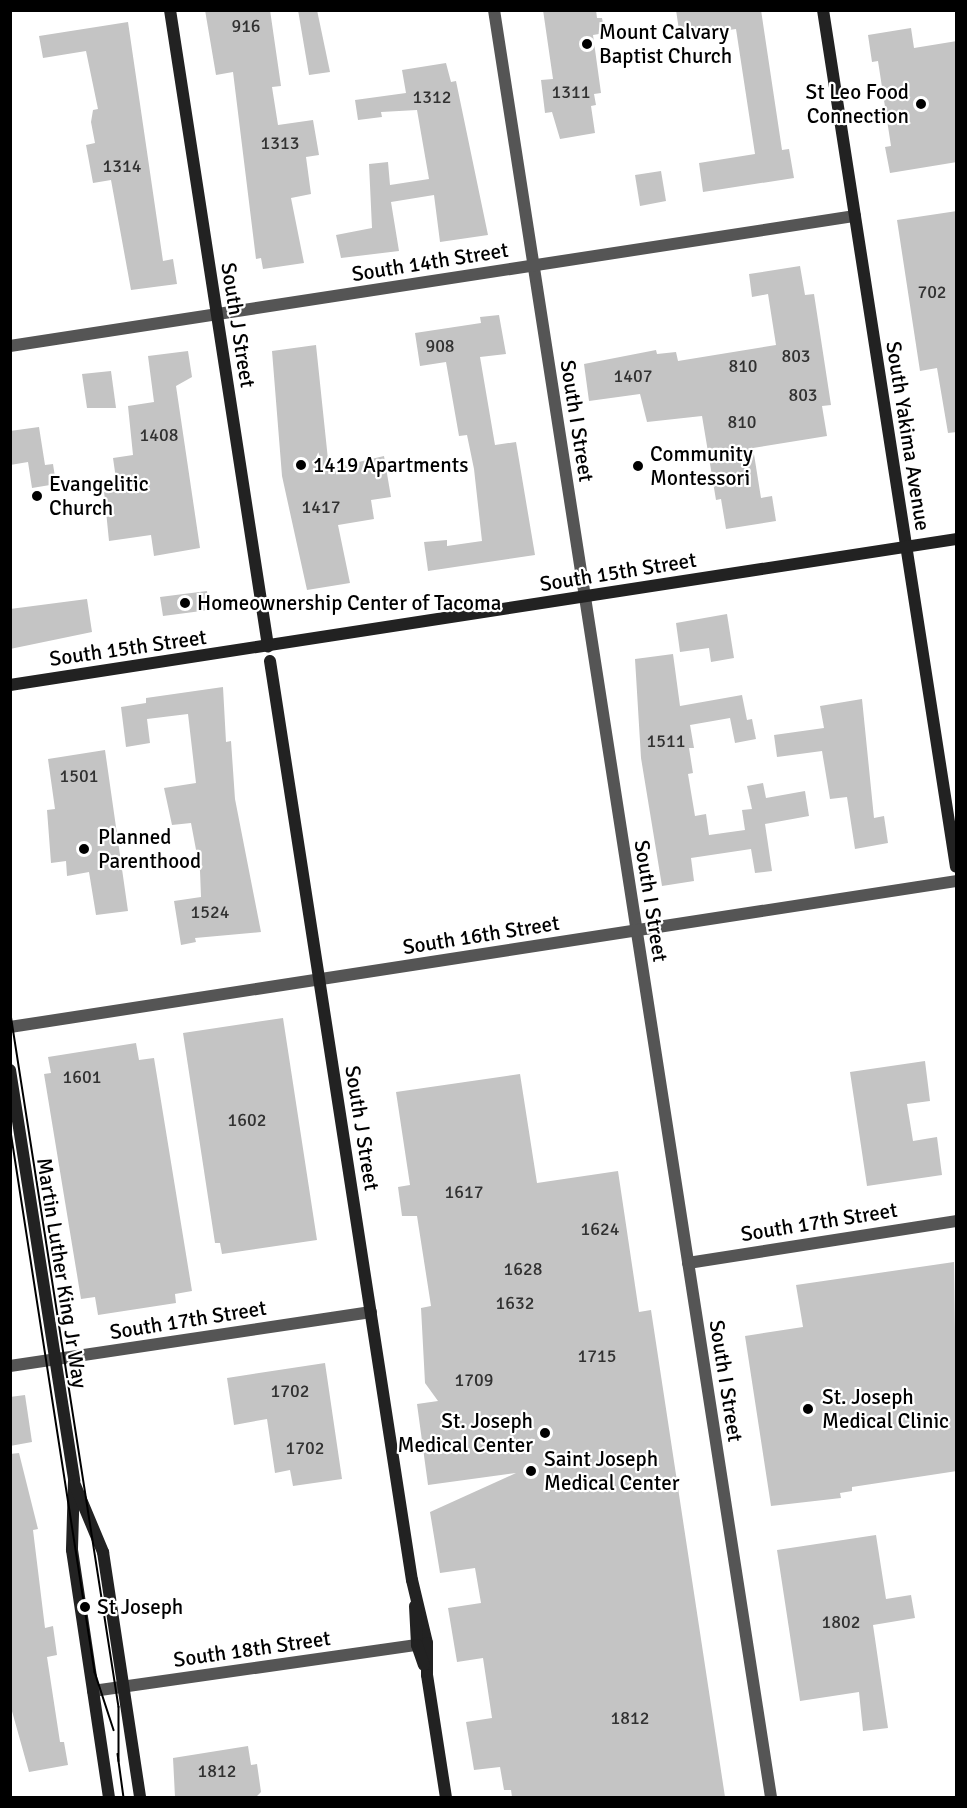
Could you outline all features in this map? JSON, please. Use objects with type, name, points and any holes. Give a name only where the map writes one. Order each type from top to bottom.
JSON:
[{"type":"street","name":"South J Street","points":[[170,10],[268,646]]},
{"type":"street","name":"South I Street","points":[[494,10],[771,1797]]},
{"type":"street","name":"South Yakima Avenue","points":[[824,10],[905,548],[957,867]]},
{"type":"street","name":"South 14th Street","points":[[10,346],[855,216]]},
{"type":"street","name":"South 15th Street","points":[[10,684],[250,650],[957,539]]},
{"type":"street","points":[[250,650],[270,661],[285,644]]},
{"type":"street","name":"South J Street","points":[[270,661],[416,1602]]},
{"type":"street","name":"South 16th Street","points":[[10,1027],[957,881]]},
{"type":"street","name":"Martin Luther King Jr Way","points":[[10,1070],[74,1481],[72,1550],[110,1797]]},
{"type":"street","name":"South 17th Street","points":[[688,1263],[957,1221]]},
{"type":"street","name":"South 17th Street","points":[[10,1366],[370,1312]]},
{"type":"street","name":"Martin Luther King Jr Way","points":[[74,1481],[103,1551],[140,1797]]},
{"type":"street","points":[[416,1602],[417,1644],[427,1675]]},
{"type":"street","points":[[416,1602],[427,1643],[427,1675],[446,1797]]},
{"type":"street","name":"South 18th Street","points":[[93,1691],[417,1644]]},
{"type":"building","points":[[205,10],[270,10],[281,86],[272,87],[278,125],[313,120],[319,155],[306,157],[311,194],[291,198],[304,263],[263,269],[261,258],[256,259],[233,72],[216,75]]},
{"type":"building","points":[[298,10],[317,10],[330,72],[309,75]]},
{"type":"building","points":[[543,10],[596,10],[597,18],[602,18],[605,33],[593,35],[601,93],[594,94],[596,105],[591,106],[595,133],[560,139],[552,112],[545,113],[541,80],[553,79]]},
{"type":"building","points":[[676,10],[761,10],[782,150],[789,149],[794,178],[703,192],[699,163],[755,154],[736,29],[680,37]]},
{"type":"building","points":[[128,22],[163,261],[173,259],[177,284],[131,290],[111,180],[93,183],[86,145],[95,143],[91,122],[93,110],[98,109],[86,51],[43,58],[39,36]]},
{"type":"building","name":"St Leo Food Connection","points":[[911,28],[914,48],[957,41],[957,162],[890,173],[885,147],[891,146],[878,61],[872,62],[868,35]]},
{"type":"building","points":[[446,63],[451,82],[456,81],[488,235],[440,242],[434,195],[391,202],[399,251],[341,258],[336,235],[372,228],[369,164],[388,162],[390,185],[429,179],[417,110],[381,112],[382,117],[358,120],[355,100],[406,93],[402,70]]},
{"type":"building","points":[[661,171],[666,201],[640,206],[635,175]]},
{"type":"building","points":[[957,211],[957,432],[948,433],[937,368],[920,371],[897,220]]},
{"type":"building","points":[[800,266],[805,295],[814,294],[831,405],[822,406],[827,436],[753,448],[761,498],[772,496],[776,521],[726,529],[721,499],[716,500],[702,416],[647,422],[640,394],[589,401],[584,364],[656,350],[657,354],[676,352],[678,361],[776,345],[768,294],[752,297],[749,274]]},
{"type":"building","points":[[499,315],[506,354],[480,357],[495,445],[516,442],[535,555],[428,571],[424,542],[447,540],[447,546],[482,541],[474,469],[467,435],[459,436],[446,362],[420,366],[415,333],[481,323],[480,317]]},
{"type":"building","name":"1419 Apartments","points":[[316,345],[329,469],[384,456],[391,497],[371,500],[374,519],[338,525],[350,583],[307,590],[282,476],[272,351]]},
{"type":"building","points":[[188,351],[192,377],[176,386],[200,548],[154,556],[151,535],[109,541],[103,481],[116,479],[113,458],[133,455],[128,406],[154,402],[148,356]]},
{"type":"building","points":[[111,371],[116,408],[87,408],[82,374]]},
{"type":"building","points":[[39,427],[45,465],[53,464],[56,484],[32,488],[28,462],[10,465],[10,431]]},
{"type":"building","name":"Homeownership Center of Tacoma","points":[[207,591],[209,610],[163,616],[160,597]]},
{"type":"building","points":[[87,599],[92,632],[10,649],[10,609]]},
{"type":"building","points":[[727,614],[734,658],[711,662],[709,648],[680,652],[676,623]]},
{"type":"building","points":[[673,654],[680,706],[742,695],[747,720],[752,719],[756,739],[735,743],[730,718],[690,725],[694,748],[689,748],[693,773],[688,774],[695,816],[706,814],[709,835],[745,830],[742,810],[752,809],[747,786],[763,783],[766,798],[805,791],[809,816],[765,824],[772,871],[755,873],[751,849],[691,858],[694,881],[662,886],[641,758],[635,659]]},
{"type":"building","points":[[223,687],[226,742],[231,741],[235,799],[261,932],[195,938],[196,942],[181,945],[174,901],[201,897],[200,871],[191,823],[172,825],[164,788],[196,783],[188,714],[147,719],[150,743],[126,747],[121,707],[146,703],[146,698]]},
{"type":"building","points":[[862,699],[874,818],[884,816],[888,843],[855,849],[847,797],[830,799],[822,751],[777,757],[774,735],[824,728],[820,706]]},
{"type":"building","name":"Planned Parenthood","points":[[105,750],[128,911],[96,915],[89,872],[67,876],[66,861],[51,863],[47,810],[55,809],[48,759]]},
{"type":"building","points":[[283,1018],[317,1240],[222,1254],[220,1243],[215,1243],[183,1033]]},
{"type":"building","points":[[136,1043],[139,1060],[154,1058],[192,1291],[175,1294],[176,1303],[98,1315],[95,1297],[81,1299],[44,1074],[51,1073],[48,1057]]},
{"type":"building","points":[[925,1061],[930,1101],[907,1104],[913,1141],[937,1137],[942,1175],[867,1186],[850,1072]]},
{"type":"building","name":"St. Joseph Medical Center","points":[[520,1074],[537,1183],[618,1171],[639,1312],[651,1310],[725,1797],[512,1797],[511,1790],[504,1790],[500,1767],[474,1770],[466,1722],[492,1718],[483,1658],[457,1662],[448,1608],[481,1603],[475,1568],[440,1573],[430,1512],[516,1473],[428,1485],[417,1404],[438,1401],[425,1383],[421,1308],[431,1306],[417,1216],[402,1216],[398,1187],[410,1185],[396,1092]]},
{"type":"building","points":[[954,1262],[957,1471],[852,1487],[852,1491],[840,1493],[841,1498],[771,1506],[745,1336],[803,1327],[796,1285]]},
{"type":"building","points":[[325,1363],[342,1479],[293,1486],[290,1470],[275,1473],[267,1419],[234,1425],[227,1378]]},
{"type":"building","points":[[25,1395],[32,1442],[10,1446],[10,1397]]},
{"type":"building","points":[[19,1453],[38,1529],[33,1530],[45,1628],[53,1626],[57,1655],[47,1657],[60,1742],[64,1742],[68,1765],[29,1772],[10,1704],[10,1454]]},
{"type":"building","points":[[876,1535],[886,1599],[911,1595],[915,1618],[873,1625],[888,1728],[863,1731],[859,1692],[800,1701],[777,1550]]},
{"type":"building","points":[[248,1746],[251,1765],[257,1764],[261,1792],[256,1797],[175,1797],[173,1758]]},
{"type":"tram line","points":[[10,1008],[119,1707],[119,1761]]},
{"type":"tram line","points":[[10,1125],[95,1672],[114,1730]]},
{"type":"tram line","points":[[118,1754],[124,1798]]},
{"type":"place","name":"Mount Calvary Baptist Church","points":[[587,44]]},
{"type":"place","name":"St Leo Food Connection","points":[[921,104]]},
{"type":"place","name":"1419 Apartments","points":[[301,465]]},
{"type":"place","name":"Community Montessori","points":[[638,466]]},
{"type":"place","name":"Evangelitic Church","points":[[37,496]]},
{"type":"place","name":"Homeownership Center of Tacoma","points":[[185,603]]},
{"type":"place","name":"Planned Parenthood","points":[[84,849]]},
{"type":"place","name":"St. Joseph Medical Clinic","points":[[808,1409]]},
{"type":"place","name":"St. Joseph Medical Center","points":[[545,1433]]},
{"type":"place","name":"Saint Joseph Medical Center","points":[[531,1471]]},
{"type":"place","name":"St Joseph","points":[[85,1607]]}]
